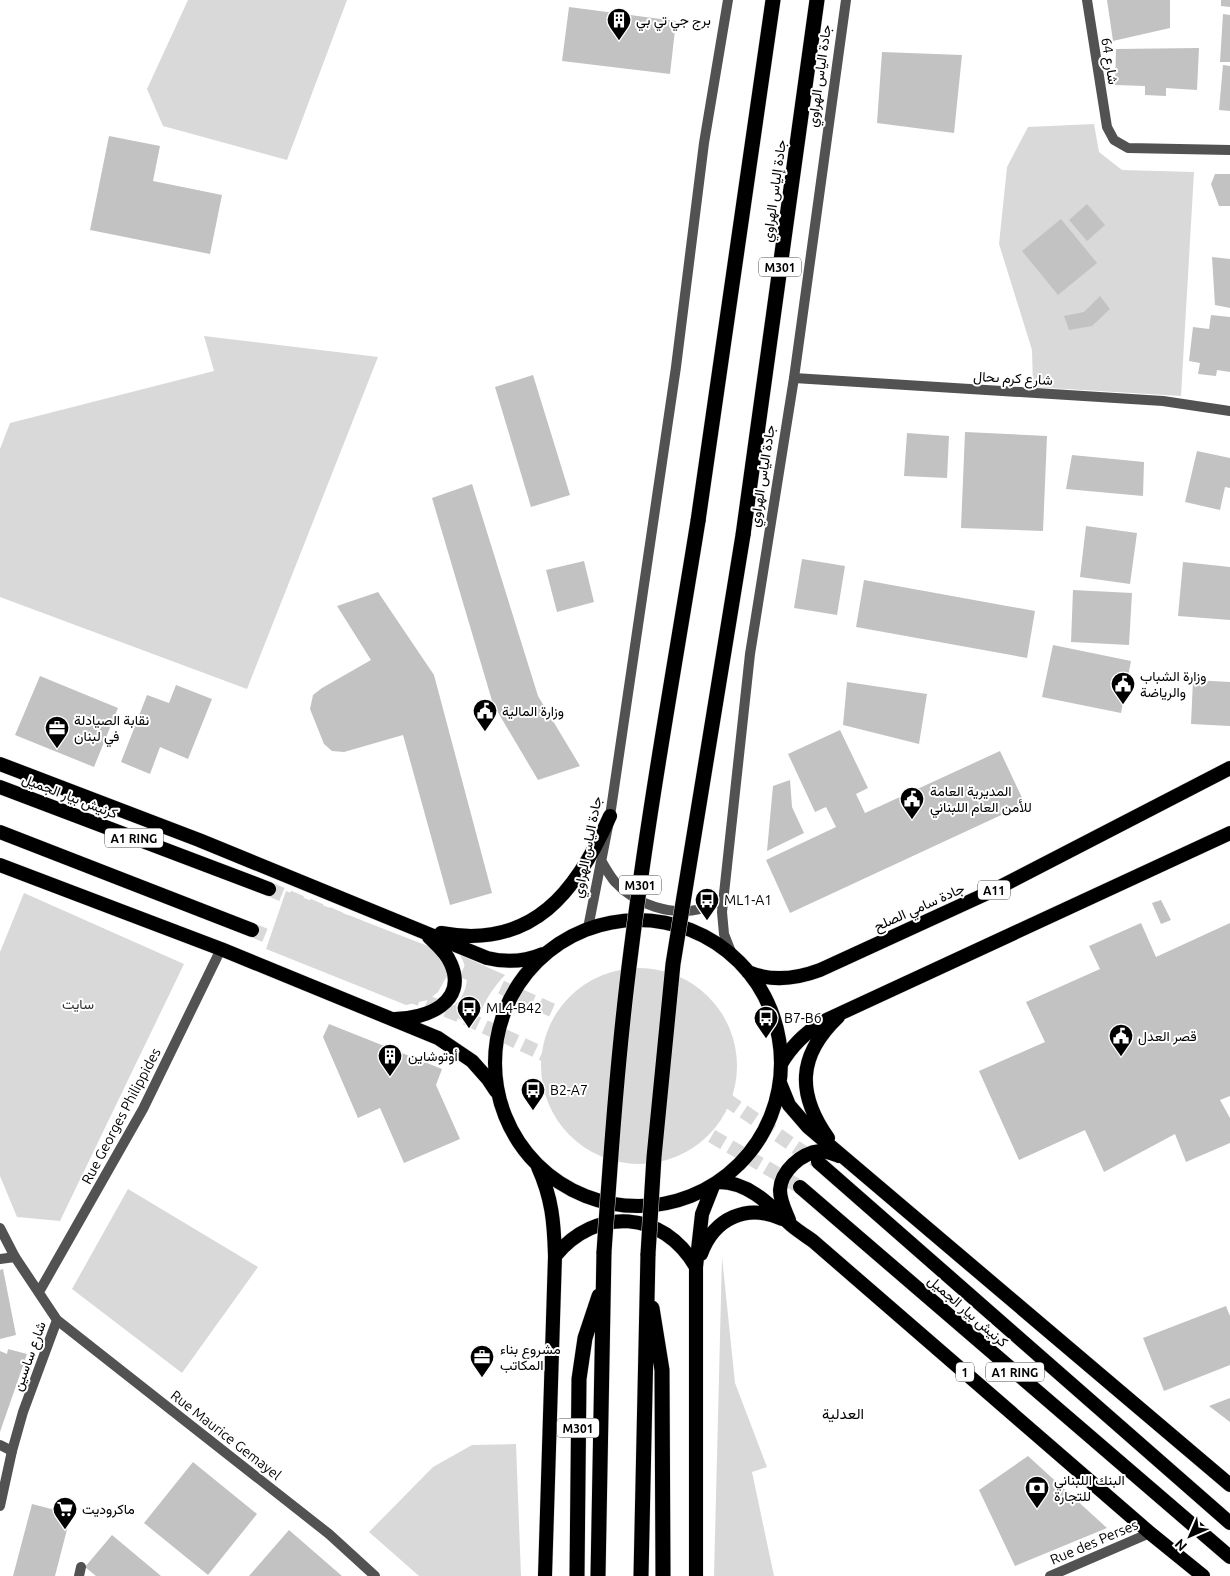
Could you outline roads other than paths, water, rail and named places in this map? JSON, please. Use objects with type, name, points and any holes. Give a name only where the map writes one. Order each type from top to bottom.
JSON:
[{"type":"highway","name":"جادة إلياس الهراوي","points":[[604,1283],[604,1252],[612,1137],[631,951],[698,522],[773,0]]},
{"type":"highway","name":"جادة إلياس الهراوي","points":[[742,535],[817,0]]},
{"type":"highway","name":"جادة الياس الهراوي","points":[[647,1279],[654,1157],[673,964],[742,535]]},
{"type":"highway","points":[[0,764],[198,840],[474,953],[496,960],[519,961],[544,954]]},
{"type":"highway","name":"جادة سامي الصلح","points":[[748,972],[761,977],[783,978],[798,977],[820,970],[990,892],[1230,768]]},
{"type":"highway","name":"كرنيش بيار الجميل","points":[[0,786],[269,889]]},
{"type":"highway","points":[[421,930],[460,936],[485,936],[524,925],[561,897],[580,873],[591,856],[610,816]]},
{"type":"highway","points":[[0,832],[252,930]]},
{"type":"highway","points":[[781,1064],[789,1050],[804,1034],[824,1020],[1230,833]]},
{"type":"highway","points":[[0,866],[221,949],[438,1038],[472,1061],[497,1091]]},
{"type":"highway","points":[[626,920],[665,922],[702,935],[734,957],[748,972],[766,1000],[777,1031],[781,1064],[780,1083],[776,1102],[760,1139],[748,1155],[716,1184],[684,1199],[653,1206],[622,1206],[591,1199],[562,1185],[537,1165],[519,1144],[505,1118],[497,1091],[494,1054],[501,1016],[518,982],[544,954],[565,939],[588,928],[626,920]]},
{"type":"highway","points":[[390,1018],[411,1018],[431,1013],[442,1005],[451,994],[454,980],[451,963],[438,945],[421,930]]},
{"type":"highway","points":[[847,1160],[831,1142],[814,1115],[808,1102],[806,1089],[808,1064],[812,1052],[825,1032],[848,1008]]},
{"type":"highway","points":[[780,1083],[784,1095],[795,1113],[808,1127],[1230,1485]]},
{"type":"highway","points":[[793,1226],[782,1205],[780,1191],[782,1178],[786,1172],[796,1162],[812,1153],[821,1151],[847,1160]]},
{"type":"highway","name":"كرنيش بيار الجميل","points":[[818,1162],[1230,1523]]},
{"type":"highway","points":[[537,1165],[548,1192],[553,1211],[555,1256],[545,1576]]},
{"type":"highway","name":"1","points":[[716,1184],[727,1182],[745,1188],[769,1203],[793,1226],[835,1260],[1150,1533],[1203,1576]]},
{"type":"highway","points":[[696,1576],[696,1267],[702,1214],[716,1184]]},
{"type":"highway","name":"كرنيش بيار الجميل","points":[[800,1187],[1230,1557]]},
{"type":"highway","points":[[696,1267],[711,1234],[729,1219],[750,1212],[762,1212],[773,1215],[793,1226]]},
{"type":"highway","points":[[555,1256],[569,1240],[587,1228],[608,1222],[629,1221],[649,1226],[668,1235],[684,1250],[696,1267]]},
{"type":"highway","points":[[647,1279],[658,1334],[662,1370],[663,1576]]},
{"type":"highway","name":"M301","points":[[641,1576],[647,1279]]},
{"type":"highway","points":[[598,1576],[604,1283]]},
{"type":"highway","name":"M301","points":[[576,1576],[578,1379],[585,1338],[604,1283]]},
{"type":"street","name":"جادة الياس الهراوي","points":[[588,928],[610,816],[676,367],[704,143],[728,0]]},
{"type":"street","name":"جادة الياس الهراوي","points":[[734,957],[724,934],[722,912],[750,654],[794,378],[846,0]]},
{"type":"street","name":"شارع 64","points":[[1087,0],[1107,127],[1114,140],[1128,148],[1230,150]]},
{"type":"street","name":"شارع كرم ىحال","points":[[794,378],[1162,401],[1230,412]]},
{"type":"street","points":[[602,862],[615,882],[633,898],[655,908],[678,912],[702,909],[723,900]]},
{"type":"street","name":"Rue Georges Philippides","points":[[38,1292],[143,1109],[221,949]]},
{"type":"street","name":"شارع ساسين","points":[[0,1228],[15,1257],[57,1320],[26,1404],[12,1451],[0,1506]]},
{"type":"street","points":[[0,1258],[15,1257]]},
{"type":"street","name":"Rue Maurice Gemayel","points":[[57,1320],[328,1534],[375,1576]]},
{"type":"street","points":[[0,1445],[12,1451]]},
{"type":"street","name":"Rue des Perses","points":[[1050,1576],[1150,1533]]},
{"type":"tunnel","points":[[269,889],[485,980],[645,1052],[705,1085],[816,1161]]},
{"type":"tunnel","points":[[252,930],[468,1019],[637,1098],[689,1123],[800,1187]]},
{"type":"place","name":"برج جي تي بي","points":[[619,41]]},
{"type":"place","name":"وزارة الشباب والرياضة","points":[[1123,705]]},
{"type":"place","name":"وزارة المالية","points":[[485,732]]},
{"type":"place","name":"نقابة الصيادلة في لبنان","points":[[57,749]]},
{"type":"place","name":"المديرية العامة للأمن العام اللبناني","points":[[912,820]]},
{"type":"place","name":"ML1-A1","points":[[707,921]]},
{"type":"place","name":"ML4-B42","points":[[469,1029]]},
{"type":"place","name":"B7-B6","points":[[766,1039]]},
{"type":"place","name":"قصر العدل","points":[[1121,1057]]},
{"type":"place","name":"أوتوشاين","points":[[390,1077]]},
{"type":"place","name":"B2-A7","points":[[533,1111]]},
{"type":"place","name":"مشروع بناء المكاتب","points":[[482,1378]]},
{"type":"place","name":"البنك اللبناني للتجارة","points":[[1037,1509]]},
{"type":"place","name":"ماكروديت","points":[[65,1530]]},
{"type":"district","name":"العدلية","points":[[843,1413]]},
{"type":"park label","name":"سايت","points":[[78,1004]]}]
